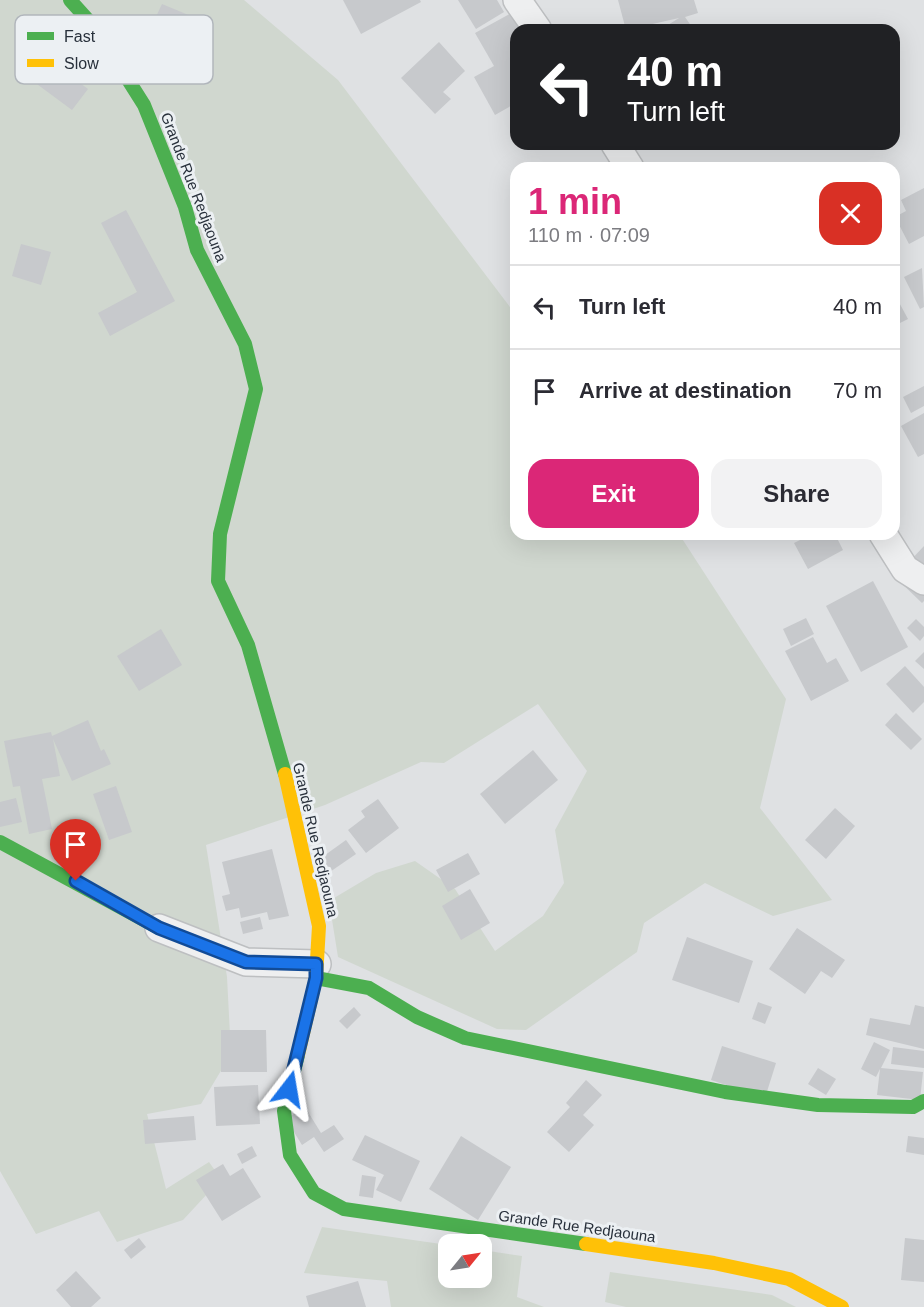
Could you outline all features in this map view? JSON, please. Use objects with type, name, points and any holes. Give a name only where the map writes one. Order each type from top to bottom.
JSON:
[{"type":"street","name":"Grande Rue Redjaouna","points":[[70,0],[83,15]]},
{"type":"street","points":[[517,0],[534,24]]},
{"type":"street","name":"Grande Rue Redjaouna","points":[[131,84],[144,105],[185,207],[197,250],[245,344],[256,389],[220,534],[218,581],[248,645],[278,744],[309,873],[319,926],[316,971],[284,1111],[290,1155],[314,1193],[344,1209],[714,1263],[789,1279],[842,1307]]},
{"type":"street","points":[[886,540],[905,569],[924,580]]},
{"type":"street","points":[[0,842],[159,928],[246,962],[316,971],[369,988],[417,1017],[465,1038],[714,1090],[818,1106],[913,1107],[924,1101]]},
{"type":"shaded area","points":[[0,0],[244,0],[338,80],[510,307],[510,540],[683,540],[786,699],[760,808],[832,900],[773,916],[705,883],[644,923],[637,952],[526,1030],[497,1029],[338,957],[329,901],[376,873],[415,861],[455,889],[495,951],[543,916],[564,883],[555,830],[587,771],[538,704],[444,763],[421,762],[325,805],[206,845],[227,977],[231,1054],[201,1104],[147,1114],[166,1189],[209,1162],[221,1179],[183,1220],[117,1242],[99,1211],[36,1234],[0,1171]]},
{"type":"shaded area","points":[[322,1227],[438,1244],[438,1288],[492,1288],[492,1252],[522,1256],[517,1297],[544,1307],[391,1307],[387,1281],[304,1273]]},
{"type":"shaded area","points":[[610,1272],[772,1295],[796,1307],[626,1307],[605,1302]]},
{"type":"building","points":[[343,0],[420,0],[421,2],[361,34]]},
{"type":"building","points":[[458,0],[497,0],[504,12],[476,29]]},
{"type":"building","points":[[618,0],[694,0],[698,13],[685,17],[690,24],[670,24],[679,18],[652,24],[624,24]]},
{"type":"building","points":[[162,4],[189,15],[157,15]]},
{"type":"building","points":[[515,11],[522,24],[510,24],[510,106],[495,115],[474,77],[494,66],[475,33]]},
{"type":"building","points":[[439,42],[465,71],[443,92],[451,99],[435,114],[401,78]]},
{"type":"building","points":[[37,84],[81,84],[88,89],[72,110]]},
{"type":"building","points":[[924,188],[924,236],[909,244],[900,227],[900,214],[906,211],[901,200]]},
{"type":"building","points":[[126,210],[175,301],[110,336],[98,313],[137,292],[101,223]]},
{"type":"building","points":[[21,244],[51,252],[41,285],[12,276]]},
{"type":"building","points":[[922,268],[924,307],[920,309],[904,277]]},
{"type":"building","points":[[900,304],[908,319],[900,323]]},
{"type":"building","points":[[924,386],[924,406],[911,413],[903,397]]},
{"type":"building","points":[[924,413],[924,454],[918,457],[901,426]]},
{"type":"building","points":[[800,540],[838,540],[843,550],[808,569],[794,543]]},
{"type":"building","points":[[924,546],[924,601],[922,603],[895,577]]},
{"type":"building","points":[[873,581],[908,647],[861,672],[826,606]]},
{"type":"building","points":[[806,618],[814,634],[791,646],[783,629]]},
{"type":"building","points":[[916,619],[924,627],[924,636],[920,641],[907,628]]},
{"type":"building","points":[[161,629],[182,665],[139,691],[117,656]]},
{"type":"building","points":[[813,637],[827,663],[836,658],[849,681],[811,701],[785,651]]},
{"type":"building","points":[[924,652],[924,669],[915,661]]},
{"type":"building","points":[[905,666],[924,687],[924,702],[913,713],[886,684]]},
{"type":"building","points":[[896,713],[922,739],[911,750],[885,725]]},
{"type":"building","points":[[88,720],[101,751],[104,749],[111,764],[72,781],[53,739],[60,776],[42,779],[52,829],[29,834],[20,786],[13,787],[4,741],[51,732],[52,736]]},
{"type":"building","points":[[533,750],[558,780],[505,824],[480,794]]},
{"type":"building","points":[[116,786],[132,832],[109,840],[93,794]]},
{"type":"building","points":[[16,798],[22,822],[0,827],[0,802]]},
{"type":"building","points":[[378,799],[399,828],[366,853],[348,830],[365,817],[361,811]]},
{"type":"building","points":[[835,808],[855,826],[826,859],[805,840]]},
{"type":"building","points":[[346,840],[356,854],[324,876],[314,863]]},
{"type":"building","points":[[272,849],[289,916],[269,920],[267,912],[241,918],[239,908],[226,911],[222,896],[230,894],[222,862]]},
{"type":"building","points":[[468,853],[480,874],[448,892],[436,870]]},
{"type":"building","points":[[470,889],[490,923],[461,940],[442,906]]},
{"type":"building","points":[[260,917],[263,929],[243,934],[240,922]]},
{"type":"building","points":[[797,928],[845,960],[832,978],[821,971],[805,994],[769,969]]},
{"type":"building","points":[[687,937],[753,961],[739,1003],[672,980]]},
{"type":"building","points":[[758,1002],[772,1007],[765,1024],[752,1019]]},
{"type":"building","points":[[915,1005],[924,1007],[924,1049],[866,1035],[870,1018],[910,1025]]},
{"type":"building","points":[[354,1007],[361,1015],[347,1029],[339,1021]]},
{"type":"building","points":[[221,1030],[266,1030],[267,1072],[221,1072]]},
{"type":"building","points":[[874,1042],[890,1050],[881,1068],[923,1072],[920,1100],[877,1095],[880,1069],[876,1077],[861,1069]]},
{"type":"building","points":[[722,1046],[776,1063],[765,1098],[711,1080]]},
{"type":"building","points":[[893,1047],[924,1051],[924,1068],[891,1064]]},
{"type":"building","points":[[818,1068],[836,1079],[826,1095],[808,1084]]},
{"type":"building","points":[[586,1080],[602,1095],[583,1115],[594,1125],[569,1152],[547,1132],[570,1107],[566,1103]]},
{"type":"building","points":[[258,1085],[260,1124],[216,1126],[214,1087]]},
{"type":"building","points":[[305,1107],[321,1133],[334,1125],[344,1139],[324,1152],[314,1137],[302,1145],[286,1119]]},
{"type":"building","points":[[194,1116],[196,1140],[145,1144],[143,1120]]},
{"type":"building","points":[[365,1135],[420,1161],[401,1202],[376,1190],[384,1175],[352,1160]]},
{"type":"building","points":[[461,1136],[511,1167],[478,1220],[429,1189]]},
{"type":"building","points":[[908,1136],[924,1138],[924,1155],[906,1152]]},
{"type":"building","points":[[252,1146],[257,1156],[242,1164],[237,1154]]},
{"type":"building","points":[[223,1164],[230,1176],[243,1168],[261,1197],[222,1221],[196,1180]]},
{"type":"building","points":[[362,1175],[376,1177],[373,1198],[359,1196]]},
{"type":"building","points":[[139,1238],[146,1247],[131,1259],[124,1250]]},
{"type":"building","points":[[905,1238],[924,1240],[924,1282],[901,1280]]},
{"type":"building","points":[[76,1271],[101,1298],[91,1307],[71,1307],[56,1290]]},
{"type":"building","points":[[358,1281],[366,1307],[309,1307],[306,1296]]},
{"type":"traffic: fast","points":[[70,0],[83,15]]},
{"type":"traffic: fast","points":[[131,84],[144,105],[185,207],[197,250],[245,344],[256,389],[220,534],[218,581],[248,645],[285,774]]},
{"type":"traffic: fast","points":[[0,842],[159,928]]},
{"type":"traffic: fast","points":[[316,978],[369,988],[417,1017],[465,1038],[725,1092],[818,1105],[913,1107],[924,1101]]},
{"type":"traffic: fast","points":[[298,1055],[284,1111],[290,1155],[314,1193],[344,1209],[586,1244]]},
{"type":"traffic: slow","points":[[285,774],[319,926],[316,978],[298,1055]]},
{"type":"traffic: slow","points":[[586,1244],[714,1263],[789,1279],[842,1307]]},
{"type":"route","points":[[76,881],[159,928],[246,962],[316,964],[316,978],[289,1089]]}]
